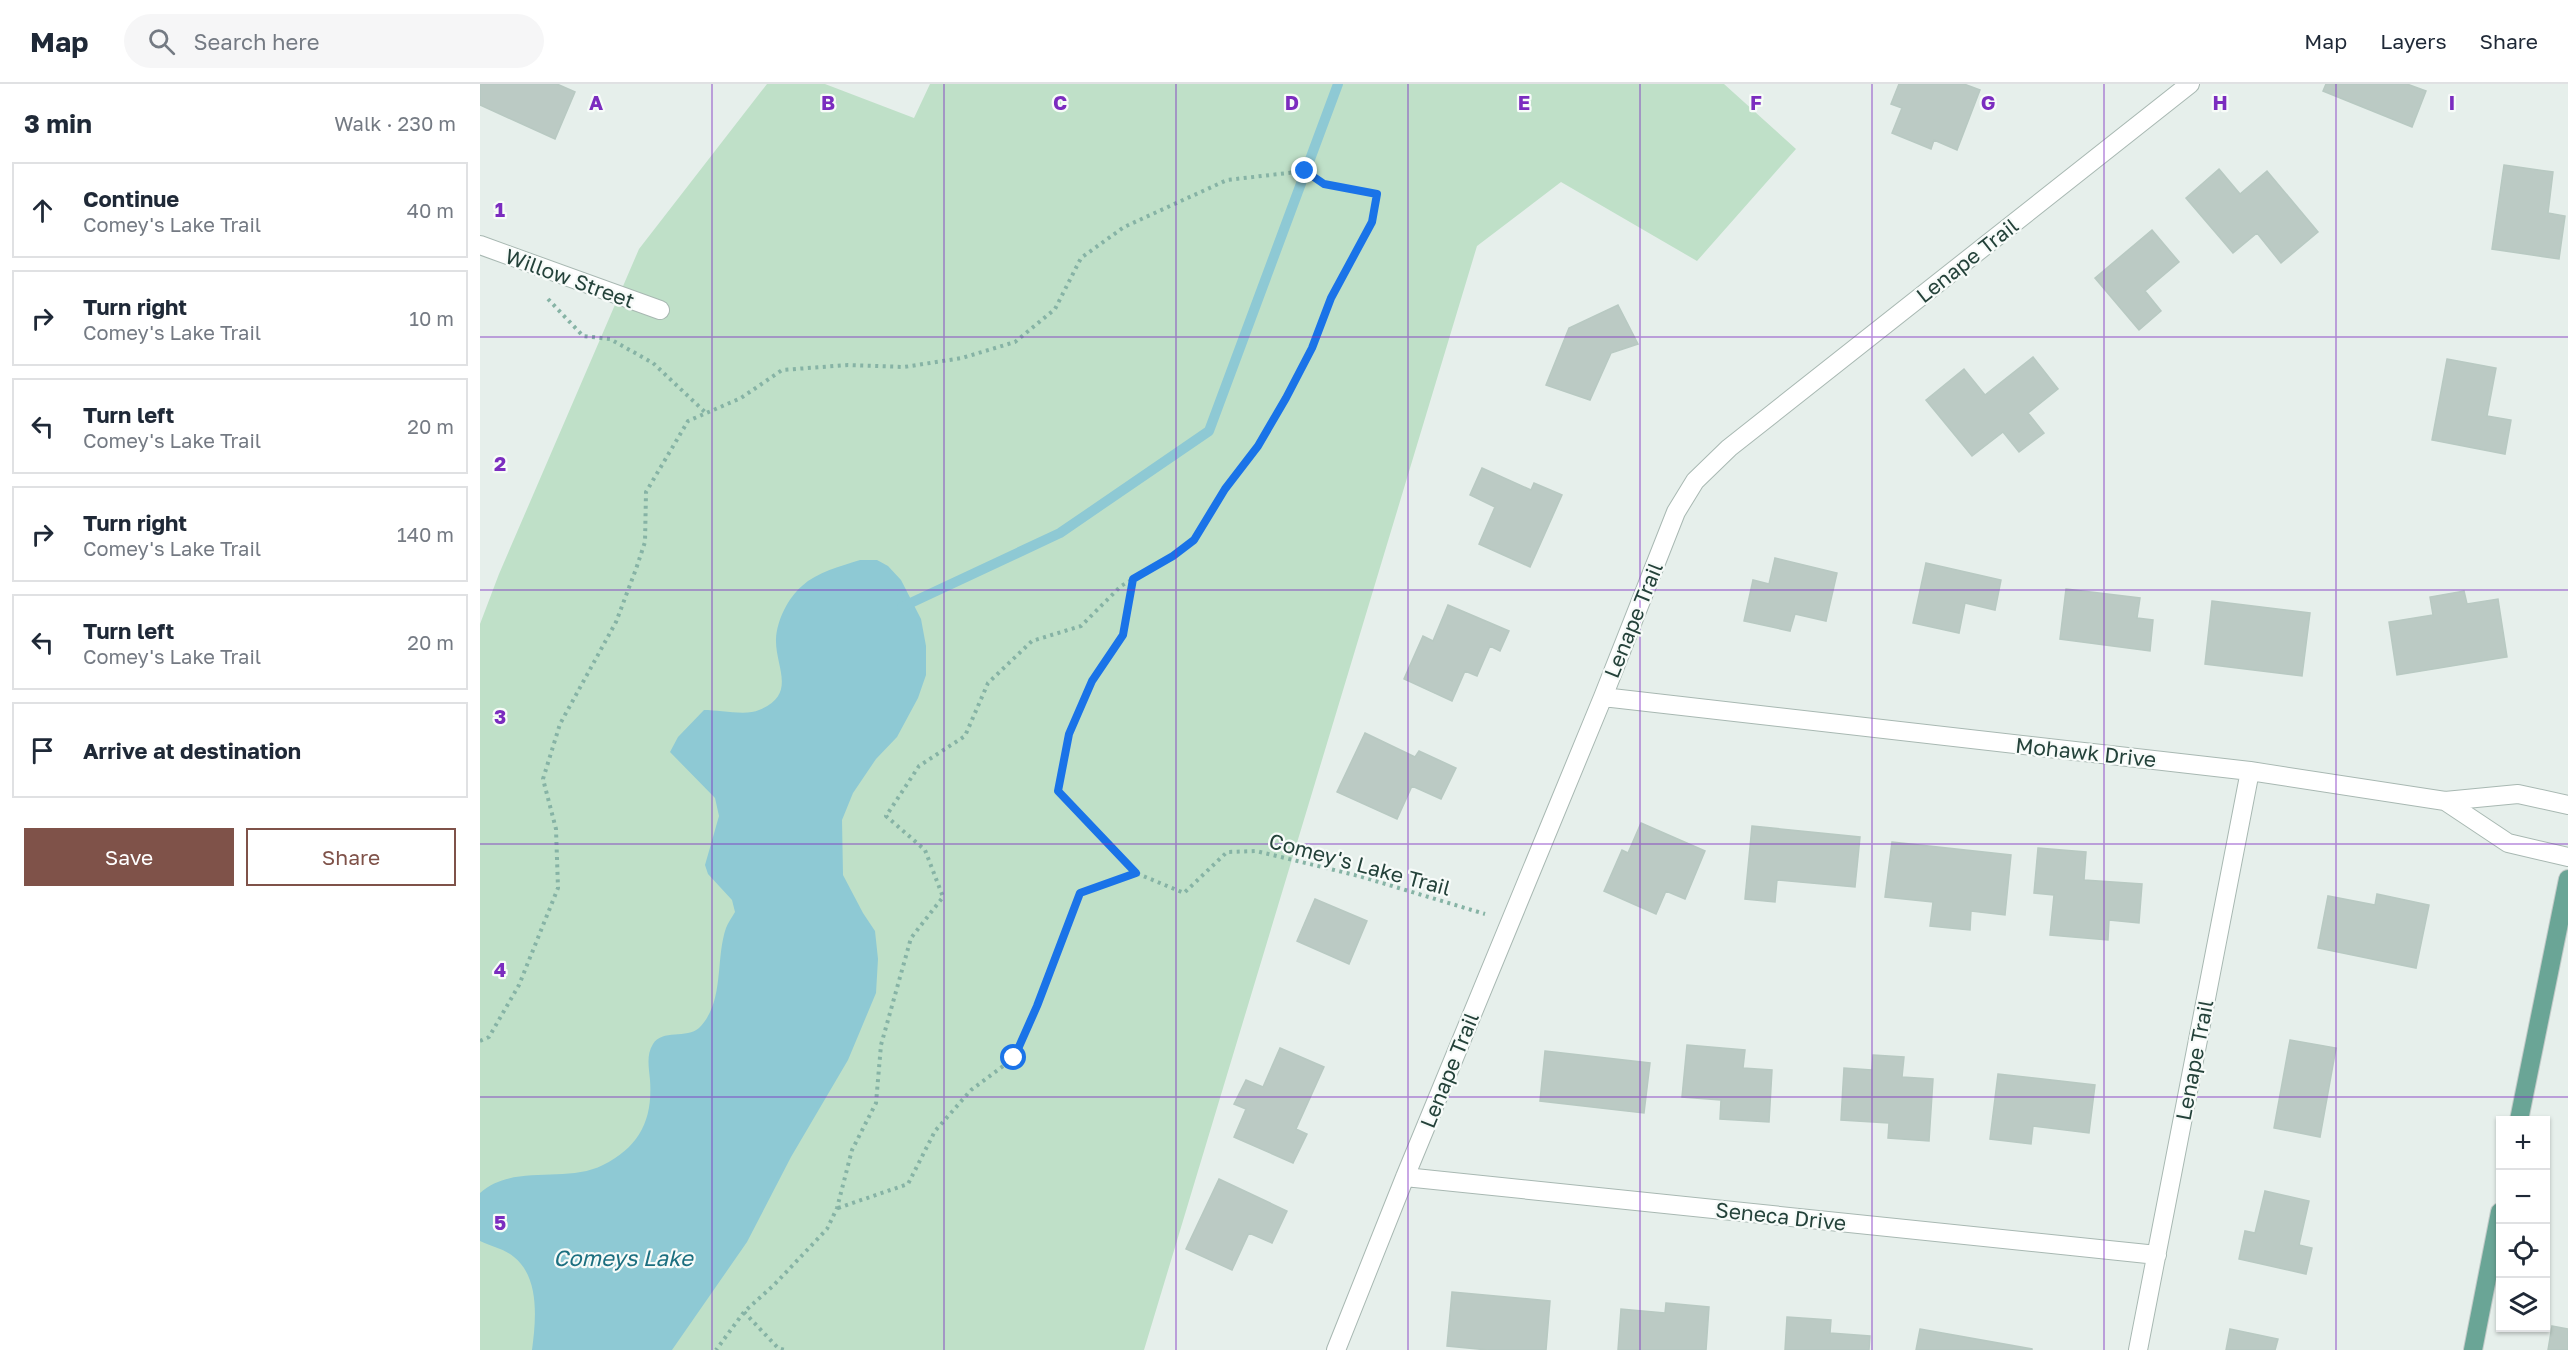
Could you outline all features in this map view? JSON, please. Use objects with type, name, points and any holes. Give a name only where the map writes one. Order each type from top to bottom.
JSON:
[{"type":"main road","points":[[2520,1116],[2568,879]]},
{"type":"main road","points":[[2473,1350],[2498,1224]]},
{"type":"street","name":"Lenape Trail","points":[[1336,1350],[1603,697],[1676,512],[1695,481],[1729,448],[2190,84]]},
{"type":"street","name":"Willow Street","points":[[480,245],[660,310]]},
{"type":"street","name":"Mohawk Drive","points":[[1603,697],[2250,771],[2445,801],[2518,794],[2568,805]]},
{"type":"street","name":"Lenape Trail","points":[[2138,1350],[2250,771]]},
{"type":"street","points":[[2445,801],[2508,843],[2568,857]]},
{"type":"street","name":"Seneca Drive","points":[[1405,1177],[2157,1255]]},
{"type":"path","points":[[480,1041],[489,1036],[519,985],[558,888],[556,829],[543,779],[560,724],[616,622],[636,569],[645,542],[646,492],[688,421],[741,398],[782,370],[848,365],[904,367],[962,358],[1015,342],[1055,309],[1081,258],[1124,227],[1227,180],[1305,171],[1324,184],[1377,194],[1372,222],[1331,298],[1312,348],[1297,378],[1258,446],[1225,489],[1194,540],[1173,556],[1121,586],[1081,626],[1032,641],[988,683],[965,736],[919,766],[886,816],[925,850],[943,897],[911,938],[881,1045],[876,1103],[852,1150],[837,1208],[827,1229],[774,1285],[744,1312],[716,1350]]},
{"type":"path","points":[[547,297],[583,336],[610,339],[653,363],[706,413]]},
{"type":"path","name":"Comey's Lake Trail","points":[[1133,579],[1123,635],[1092,681],[1069,734],[1058,791],[1136,873],[1184,893],[1227,852],[1256,851],[1359,876],[1487,915]]},
{"type":"path","points":[[837,1208],[908,1184],[935,1131],[971,1090],[1014,1058],[1037,1006],[1080,893],[1136,873]]},
{"type":"path","points":[[744,1312],[778,1348],[785,1350]]},
{"type":"green space","points":[[767,84],[825,84],[914,118],[930,84],[1724,84],[1796,149],[1697,261],[1561,182],[1477,246],[1144,1350],[480,1350],[480,624],[499,574],[639,249]]},
{"type":"water","name":"Comeys Lake","points":[[860,560],[877,560],[888,566],[901,580],[921,619],[926,646],[926,675],[918,698],[897,737],[876,759],[853,793],[842,820],[843,875],[875,931],[878,959],[876,993],[848,1060],[791,1157],[747,1242],[672,1350],[532,1350],[535,1313],[532,1288],[528,1276],[514,1257],[480,1241],[480,1193],[493,1184],[508,1179],[573,1173],[603,1165],[626,1150],[641,1131],[649,1108],[648,1062],[651,1048],[657,1039],[662,1037],[694,1031],[707,1018],[716,993],[726,928],[735,912],[732,900],[708,874],[705,865],[719,816],[715,798],[670,752],[678,737],[704,710],[747,713],[771,704],[781,688],[782,679],[776,639],[781,617],[788,603],[808,581],[829,570]]},
{"type":"building","points":[[480,84],[557,84],[575,92],[555,139],[480,105]]},
{"type":"building","points":[[1899,84],[1964,84],[1980,90],[1957,150],[1934,140],[1931,149],[1892,133],[1902,108],[1891,104]]},
{"type":"building","points":[[2326,84],[2407,84],[2426,91],[2412,127],[2323,91]]},
{"type":"building","points":[[2504,165],[2553,172],[2548,213],[2565,216],[2559,259],[2492,249]]},
{"type":"building","points":[[2219,169],[2240,194],[2267,171],[2318,232],[2281,263],[2257,233],[2233,253],[2186,198]]},
{"type":"building","points":[[2152,230],[2179,262],[2145,291],[2161,311],[2139,330],[2095,278]]},
{"type":"building","points":[[1618,305],[1638,344],[1611,353],[1590,400],[1546,385],[1569,328]]},
{"type":"building","points":[[2033,357],[2058,389],[2028,413],[2044,433],[2019,452],[2003,432],[1972,456],[1926,400],[1964,369],[1985,395]]},
{"type":"building","points":[[2447,359],[2496,368],[2487,416],[2511,420],[2505,454],[2432,440]]},
{"type":"building","points":[[1482,468],[1531,490],[1534,483],[1562,495],[1530,567],[1479,544],[1495,507],[1470,495]]},
{"type":"building","points":[[1775,558],[1837,573],[1826,621],[1795,614],[1790,631],[1744,621],[1753,580],[1769,584]]},
{"type":"building","points":[[1926,563],[2001,580],[1995,610],[1965,603],[1959,633],[1913,623]]},
{"type":"building","points":[[2066,589],[2140,598],[2137,618],[2153,620],[2150,651],[2060,639]]},
{"type":"building","points":[[2464,591],[2467,604],[2498,599],[2507,657],[2397,675],[2389,622],[2433,615],[2430,597]]},
{"type":"building","points":[[2212,601],[2310,613],[2302,676],[2205,664]]},
{"type":"building","points":[[1448,605],[1509,631],[1500,651],[1490,646],[1477,676],[1465,671],[1452,701],[1404,679],[1423,636],[1433,641]]},
{"type":"building","points":[[1365,733],[1415,757],[1419,751],[1456,768],[1441,799],[1412,786],[1397,819],[1337,792]]},
{"type":"building","points":[[1641,823],[1705,851],[1685,899],[1666,891],[1656,914],[1604,891],[1622,850],[1628,853]]},
{"type":"building","points":[[1752,826],[1860,837],[1855,887],[1777,880],[1775,902],[1745,899]]},
{"type":"building","points":[[1892,842],[2011,855],[2005,915],[1971,911],[1970,930],[1930,926],[1933,902],[1885,897]]},
{"type":"building","points":[[2038,848],[2086,852],[2084,880],[2142,884],[2139,923],[2109,920],[2108,940],[2050,935],[2054,895],[2034,893]]},
{"type":"building","points":[[2377,894],[2429,905],[2416,968],[2318,948],[2328,896],[2375,905]]},
{"type":"building","points":[[1315,899],[1367,921],[1349,964],[1297,941]]},
{"type":"building","points":[[2290,1040],[2336,1048],[2320,1137],[2274,1128]]},
{"type":"building","points":[[1687,1045],[1745,1050],[1743,1068],[1772,1070],[1769,1122],[1720,1119],[1721,1100],[1682,1097]]},
{"type":"building","points":[[1280,1048],[1324,1067],[1296,1129],[1307,1134],[1293,1163],[1234,1137],[1246,1109],[1234,1104],[1246,1080],[1263,1087]]},
{"type":"building","points":[[1545,1051],[1650,1063],[1644,1113],[1540,1101]]},
{"type":"building","points":[[1873,1055],[1904,1057],[1902,1077],[1933,1079],[1929,1141],[1888,1138],[1889,1123],[1841,1120],[1844,1068],[1872,1070]]},
{"type":"building","points":[[1998,1074],[2095,1085],[2089,1133],[2033,1126],[2031,1144],[1990,1139]]},
{"type":"building","points":[[1219,1179],[1287,1211],[1272,1243],[1249,1233],[1232,1270],[1186,1249]]},
{"type":"building","points":[[2265,1191],[2309,1201],[2299,1245],[2312,1248],[2306,1274],[2239,1259],[2245,1231],[2255,1233]]},
{"type":"building","points":[[1452,1292],[1550,1301],[1546,1350],[1488,1350],[1447,1346]]},
{"type":"building","points":[[1666,1303],[1709,1307],[1706,1350],[1618,1350],[1621,1309],[1665,1313]]},
{"type":"building","points":[[1787,1317],[1831,1320],[1830,1333],[1870,1336],[1869,1350],[1785,1350]]},
{"type":"building","points":[[2552,1326],[2568,1329],[2568,1350],[2548,1350]]},
{"type":"building","points":[[1920,1329],[2032,1349],[2032,1350],[1916,1350]]},
{"type":"building","points":[[2230,1329],[2278,1339],[2275,1350],[2226,1350]]},
{"type":"waterway","points":[[902,607],[1060,533],[1209,431],[1338,84]]},
{"type":"route","points":[[1014,1058],[1037,1006],[1080,893],[1136,873],[1058,791],[1069,734],[1092,681],[1123,635],[1133,579],[1173,556],[1194,540],[1225,489],[1258,446],[1312,348],[1331,298],[1372,222],[1377,194],[1324,184],[1305,171]]}]
